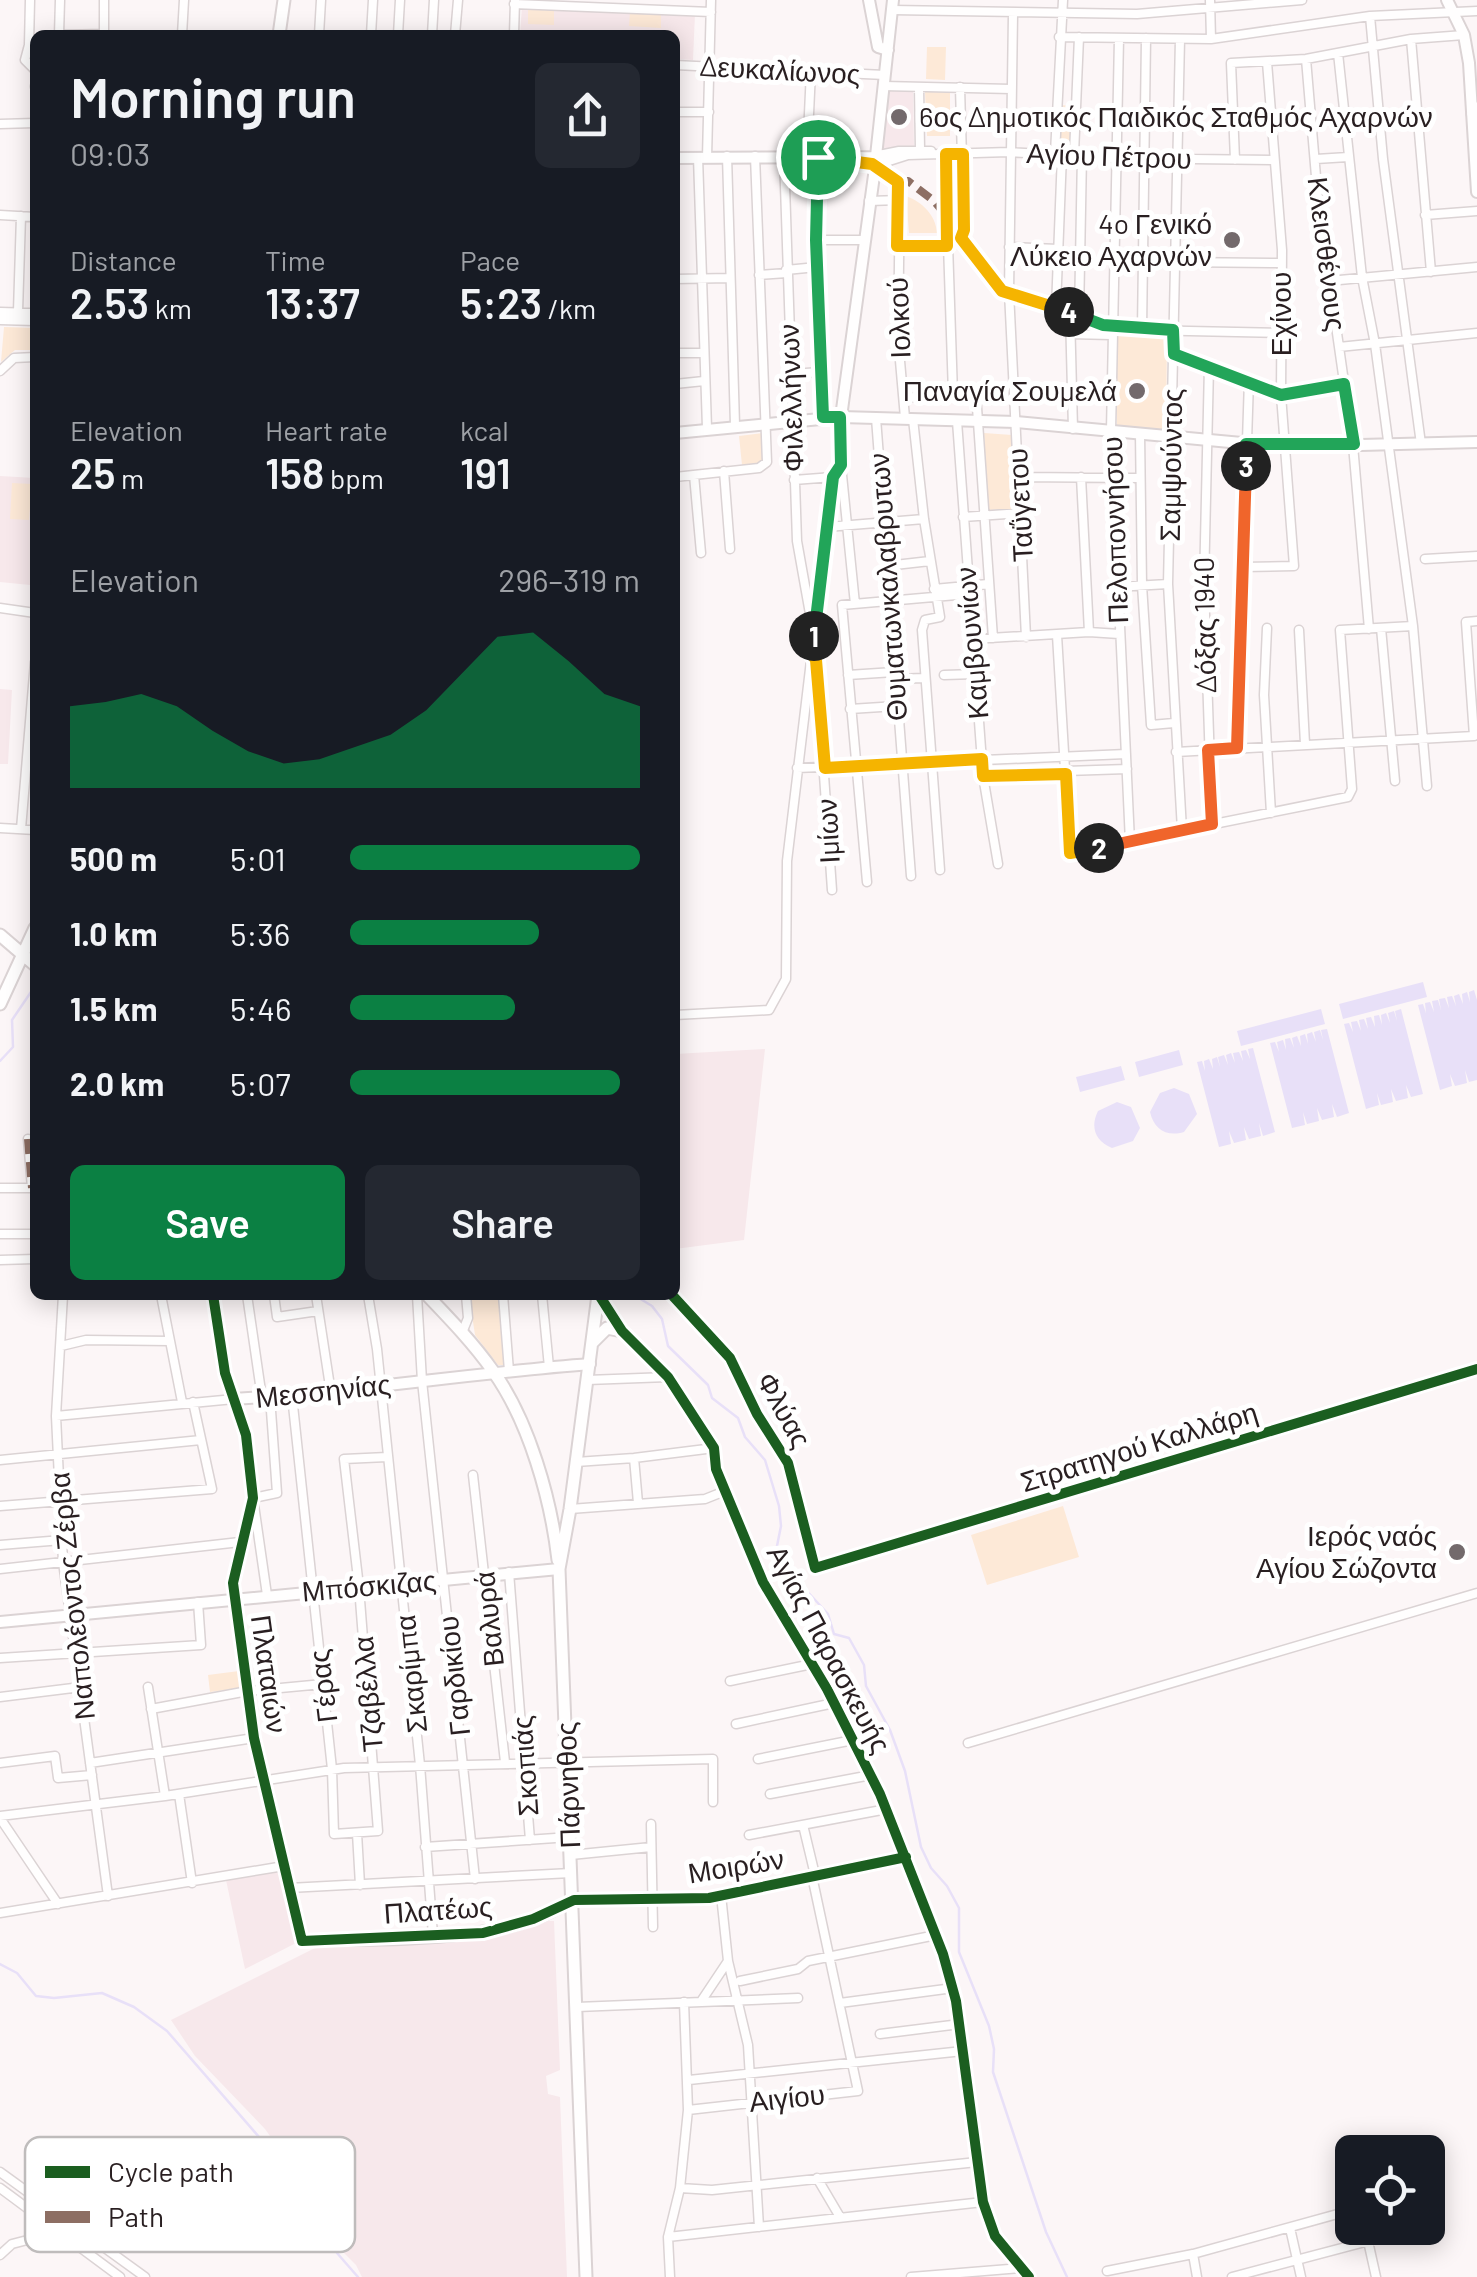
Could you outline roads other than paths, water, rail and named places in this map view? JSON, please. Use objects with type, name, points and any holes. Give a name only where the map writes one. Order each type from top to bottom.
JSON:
[{"type":"main road","points":[[280,30],[284,0]]},
{"type":"main road","points":[[0,935],[30,961]]},
{"type":"main road","points":[[0,1004],[5,981],[30,938]]},
{"type":"main road","points":[[432,1300],[494,1372],[539,1471],[555,1533],[559,1569]]},
{"type":"main road","name":"Πάρνηθος","points":[[586,2277],[559,1569],[597,1300]]},
{"type":"main road","points":[[592,1342],[607,1328],[622,1331]]},
{"type":"street","points":[[30,0],[25,60],[30,65]]},
{"type":"street","points":[[59,30],[60,0]]},
{"type":"street","points":[[104,0],[104,30]]},
{"type":"street","points":[[182,30],[184,0]]},
{"type":"street","points":[[319,30],[322,0]]},
{"type":"street","points":[[371,30],[373,0]]},
{"type":"street","points":[[398,30],[400,0]]},
{"type":"street","points":[[432,30],[434,0]]},
{"type":"street","points":[[456,30],[458,0]]},
{"type":"street","points":[[707,428],[701,278],[711,0]]},
{"type":"street","points":[[888,50],[877,45],[869,0],[1013,14],[1137,14],[1302,0]]},
{"type":"street","points":[[1056,308],[1059,37],[1063,0]]},
{"type":"street","points":[[1137,0],[1137,14]]},
{"type":"street","points":[[1447,0],[1464,35],[1475,111],[1477,192]]},
{"type":"street","points":[[514,30],[514,2],[711,12]]},
{"type":"street","points":[[856,604],[841,465],[840,417],[868,201],[877,162],[893,4]]},
{"type":"street","points":[[1210,5],[1211,38]]},
{"type":"street","points":[[1059,37],[1211,38],[1370,16],[1477,11]]},
{"type":"street","name":"Ταΰγετου","points":[[1013,14],[1009,292],[1026,637]]},
{"type":"street","points":[[1370,16],[1382,159],[1421,444]]},
{"type":"street","points":[[1236,160],[1229,68],[1237,62],[1306,59],[1411,39],[1464,35]]},
{"type":"street","points":[[1079,37],[1079,318]]},
{"type":"street","name":"Πελοποννήσου","points":[[1119,38],[1111,330],[1112,478],[1130,842]]},
{"type":"street","points":[[1142,330],[1146,38]]},
{"type":"street","name":"Σαμψούντος","points":[[1180,39],[1168,584],[1182,830]]},
{"type":"street","points":[[1411,39],[1431,272]]},
{"type":"street","points":[[1338,54],[1362,278],[1390,444],[1414,626],[1426,786]]},
{"type":"street","name":"Κλεισθένους","points":[[1306,59],[1329,281],[1354,444],[1369,629]]},
{"type":"street","name":"Εχίνου","points":[[1242,567],[1294,566],[1281,395],[1282,263],[1267,62]]},
{"type":"street","name":"Δευκαλίωνος","points":[[680,65],[812,71],[919,87],[1011,90]]},
{"type":"street","points":[[812,71],[823,417]]},
{"type":"street","points":[[919,87],[920,150]]},
{"type":"street","points":[[960,87],[964,230],[961,238],[1002,291],[1070,312],[1111,330]]},
{"type":"street","points":[[680,112],[709,112]]},
{"type":"street","points":[[0,124],[30,124]]},
{"type":"street","name":"Αγίου Πέτρου","points":[[877,162],[920,150],[946,154]]},
{"type":"street","name":"Αγίου Πέτρου","points":[[680,158],[813,156],[877,162],[899,156],[1009,152],[1273,160]]},
{"type":"street","points":[[946,154],[954,394]]},
{"type":"street","points":[[727,156],[734,426]]},
{"type":"street","points":[[680,475],[766,465],[755,156]]},
{"type":"street","name":"Φιλελλήνων","points":[[784,156],[797,540],[814,637]]},
{"type":"street","points":[[1316,159],[1348,157]]},
{"type":"street","points":[[868,201],[900,200],[898,182],[877,162]]},
{"type":"street","name":"Ιολκού","points":[[900,200],[898,338],[936,593]]},
{"type":"street","points":[[1425,216],[1477,211]]},
{"type":"street","points":[[0,215],[30,217]]},
{"type":"street","points":[[18,312],[21,216]]},
{"type":"street","points":[[816,240],[863,240]]},
{"type":"street","points":[[897,246],[947,246]]},
{"type":"street","points":[[1009,247],[1058,248]]},
{"type":"street","points":[[1176,262],[1282,263]]},
{"type":"street","points":[[759,275],[818,267]]},
{"type":"street","points":[[1329,281],[1477,268]]},
{"type":"street","points":[[680,279],[730,278]]},
{"type":"street","points":[[0,312],[30,313]]},
{"type":"street","points":[[1070,312],[1073,429]]},
{"type":"street","points":[[0,328],[0,320],[30,321]]},
{"type":"street","points":[[1070,334],[1111,330],[1281,333]]},
{"type":"street","points":[[1339,348],[1477,333]]},
{"type":"street","points":[[680,354],[704,353]]},
{"type":"street","points":[[1174,354],[1281,395],[1344,384]]},
{"type":"street","points":[[0,371],[14,358],[30,357]]},
{"type":"street","name":"Δόξας 1940","points":[[1209,366],[1204,440],[1204,585],[1212,824]]},
{"type":"street","points":[[790,374],[821,372]]},
{"type":"street","points":[[1237,748],[1249,380]]},
{"type":"street","points":[[680,383],[704,381]]},
{"type":"street","points":[[904,398],[976,393],[993,638]]},
{"type":"street","points":[[680,432],[840,417],[1016,422],[1284,447],[1477,442]]},
{"type":"street","name":"Θυματωνκαλαβρυτων","points":[[876,418],[911,876]]},
{"type":"street","name":"Καμβουνίων","points":[[956,421],[983,776],[998,864]]},
{"type":"street","points":[[1140,433],[1142,586],[1151,725],[1174,723]]},
{"type":"street","points":[[680,1015],[769,1010],[782,991],[788,960],[787,862],[797,768],[833,477],[841,465]]},
{"type":"street","points":[[724,472],[730,549]]},
{"type":"street","points":[[694,474],[701,553]]},
{"type":"street","points":[[1019,476],[1139,478]]},
{"type":"street","points":[[794,480],[833,477]]},
{"type":"street","points":[[1080,477],[1089,632]]},
{"type":"street","points":[[962,517],[1022,513]]},
{"type":"street","points":[[827,527],[924,519]]},
{"type":"street","points":[[1425,560],[1477,556]]},
{"type":"street","points":[[886,566],[930,561]]},
{"type":"street","points":[[867,882],[842,605],[968,590],[988,584]]},
{"type":"street","points":[[1116,587],[1168,584]]},
{"type":"street","points":[[936,593],[940,617],[922,623],[940,870]]},
{"type":"street","points":[[0,608],[30,612]]},
{"type":"street","points":[[1176,752],[1474,736],[1466,622],[1477,622]]},
{"type":"street","points":[[1057,634],[1070,853],[1350,795],[1340,630],[1414,626]]},
{"type":"street","points":[[1267,628],[1264,668],[1271,813]]},
{"type":"street","points":[[1381,628],[1395,781]]},
{"type":"street","points":[[1299,630],[1306,744]]},
{"type":"street","points":[[973,639],[1089,632],[1119,634]]},
{"type":"street","points":[[1146,634],[1170,632]]},
{"type":"street","name":"Ιμίων","points":[[812,654],[816,660],[832,890]]},
{"type":"street","points":[[848,674],[924,678]]},
{"type":"street","points":[[944,675],[976,674]]},
{"type":"street","points":[[850,708],[897,706]]},
{"type":"street","points":[[797,768],[1126,754]]},
{"type":"street","points":[[21,829],[30,759]]},
{"type":"street","points":[[983,776],[1127,768]]},
{"type":"street","points":[[0,828],[30,830]]},
{"type":"street","points":[[28,1139],[30,1159]]},
{"type":"street","points":[[0,1188],[30,1188]]},
{"type":"street","points":[[0,1234],[30,1234]]},
{"type":"street","points":[[0,1260],[30,1259]]},
{"type":"street","name":"Ναπολέοντος Ζέρβα","points":[[63,1300],[56,1416],[63,1562],[108,1896]]},
{"type":"street","points":[[162,1300],[182,1402]]},
{"type":"street","name":"Πλαταιών","points":[[214,1300],[225,1372],[246,1434],[268,1596]]},
{"type":"street","points":[[249,1300],[277,1492],[253,1498]]},
{"type":"street","points":[[275,1300],[277,1317],[318,1311]]},
{"type":"street","points":[[317,1300],[331,1393]]},
{"type":"street","name":"Σκαρίμπα","points":[[369,1300],[420,1765],[433,1935]]},
{"type":"street","name":"Γαρδικίου","points":[[418,1300],[422,1380],[475,1879]]},
{"type":"street","points":[[462,1333],[468,1318],[466,1300]]},
{"type":"street","points":[[503,1300],[509,1370]]},
{"type":"street","points":[[542,1300],[549,1367]]},
{"type":"street","name":"Αγίας Παρασκευής","points":[[601,1300],[622,1331],[668,1377],[714,1448],[716,1470],[763,1582],[834,1703],[887,1809],[936,1935],[961,2024],[983,2202],[995,2236],[1025,2272]]},
{"type":"street","name":"Φλύας","points":[[677,1300],[730,1358],[757,1414],[788,1463],[815,1568]]},
{"type":"street","points":[[61,1346],[86,1340],[170,1341]]},
{"type":"street","name":"Μεσσηνίας","points":[[56,1416],[182,1402],[331,1393],[509,1370],[590,1364]]},
{"type":"street","name":"Στρατηγού Καλλάρη","points":[[815,1568],[1477,1370]]},
{"type":"street","points":[[587,1380],[668,1377]]},
{"type":"street","name":"Γέρας","points":[[292,1396],[332,1769],[334,1834],[358,1833]]},
{"type":"street","points":[[0,1506],[212,1489],[193,1402]]},
{"type":"street","points":[[0,1460],[202,1440]]},
{"type":"street","points":[[576,1462],[714,1448]]},
{"type":"street","name":"Τζαβέλλα","points":[[358,1833],[378,1831],[359,1586],[344,1459],[388,1457]]},
{"type":"street","points":[[634,1458],[638,1504]]},
{"type":"street","name":"Βαλυρά","points":[[472,1476],[504,1762]]},
{"type":"street","points":[[570,1509],[705,1499],[725,1491]]},
{"type":"street","name":"Πλαταιών","points":[[253,1498],[233,1583],[254,1738],[302,1941]]},
{"type":"street","points":[[0,1545],[62,1540]]},
{"type":"street","points":[[0,1569],[240,1542]]},
{"type":"street","name":"Μπόσκιζας","points":[[0,1622],[559,1569]]},
{"type":"street","name":"Σκοπιάς","points":[[510,1572],[530,1840]]},
{"type":"street","points":[[968,1743],[1477,1593]]},
{"type":"street","points":[[0,1658],[202,1645],[198,1602]]},
{"type":"street","points":[[730,1681],[812,1664]]},
{"type":"street","points":[[152,1709],[248,1691],[323,1684]]},
{"type":"street","points":[[0,1696],[82,1687]]},
{"type":"street","points":[[148,1687],[165,1796]]},
{"type":"street","points":[[736,1724],[834,1703]]},
{"type":"street","points":[[90,1764],[254,1738]]},
{"type":"street","points":[[758,1759],[853,1740]]},
{"type":"street","points":[[0,1763],[56,1756],[58,1778],[92,1775]]},
{"type":"street","points":[[58,1904],[0,1817],[332,1769],[504,1762],[713,1759],[713,1802]]},
{"type":"street","points":[[770,1794],[871,1775]]},
{"type":"street","points":[[179,1794],[192,1883]]},
{"type":"street","points":[[748,1834],[887,1809]]},
{"type":"street","points":[[651,1824],[653,1926]]},
{"type":"street","points":[[803,1825],[854,2063]]},
{"type":"street","points":[[358,1833],[360,1885]]},
{"type":"street","points":[[424,1847],[570,1838]]},
{"type":"street","points":[[571,1854],[651,1847]]},
{"type":"street","name":"Μοιρών","points":[[571,1900],[721,1895],[906,1857]]},
{"type":"street","points":[[0,1913],[284,1866]]},
{"type":"street","points":[[289,1888],[571,1873]]},
{"type":"street","points":[[721,1895],[728,1961],[748,2045],[759,2226]]},
{"type":"street","name":"Πλατέως","points":[[302,1941],[499,1930],[571,1900]]},
{"type":"street","points":[[740,1981],[798,1969],[808,1960],[936,1935]]},
{"type":"street","points":[[702,2000],[728,1961]]},
{"type":"street","points":[[840,2003],[952,1988]]},
{"type":"street","points":[[576,2007],[798,1998]]},
{"type":"street","points":[[670,2277],[668,2237],[680,2188],[688,2110],[684,2002]]},
{"type":"street","points":[[880,2034],[961,2024]]},
{"type":"street","name":"Αιγίου","points":[[689,2080],[963,2051]]},
{"type":"street","name":"Αιγίου","points":[[688,2110],[858,2091],[854,2063]]},
{"type":"street","points":[[680,2188],[712,2190],[977,2162]]},
{"type":"street","points":[[0,2172],[25,2190]]},
{"type":"street","points":[[817,2178],[840,2217]]},
{"type":"street","points":[[0,2188],[25,2207]]},
{"type":"street","points":[[668,2237],[983,2202]]},
{"type":"street","points":[[1107,2272],[1194,2254],[1335,2215]]},
{"type":"street","points":[[1290,2228],[1301,2277]]},
{"type":"street","points":[[0,2255],[12,2244],[25,2241]]},
{"type":"street","points":[[1232,2277],[1353,2245]]},
{"type":"street","points":[[1369,2245],[1376,2277]]},
{"type":"street","points":[[86,2252],[120,2277]]},
{"type":"street","points":[[110,2252],[144,2277]]},
{"type":"street","points":[[1194,2254],[1197,2277]]},
{"type":"street","points":[[911,2277],[1025,2272]]},
{"type":"waterway","points":[[0,1061],[13,1047],[12,1020],[30,993]]},
{"type":"waterway","points":[[642,1300],[662,1319],[668,1346],[708,1385],[712,1398],[738,1418],[745,1437],[765,1460],[779,1506],[777,1546],[805,1589],[828,1614],[834,1634],[849,1638],[864,1665],[866,1686],[890,1730],[905,1771],[921,1847],[959,1908],[959,1952],[989,2026],[993,2072],[1046,2232],[1067,2277]]},
{"type":"waterway","points":[[0,1964],[17,1973],[36,1996],[102,1993],[134,2007],[167,2031],[259,2137]]},
{"type":"waterway","points":[[336,2252],[358,2277]]},
{"type":"place","name":"6ος Δημοτικός Παιδικός Σταθμός Αχαρνών","points":[[899,117]]},
{"type":"place","name":"4o Γενικό Λύκειο Αχαρνών","points":[[1232,240]]},
{"type":"place","name":"Παναγία Σουμελά","points":[[1137,391]]},
{"type":"place","name":"Ιερός ναός Αγίου Σώζοντα","points":[[1457,1552]]}]
